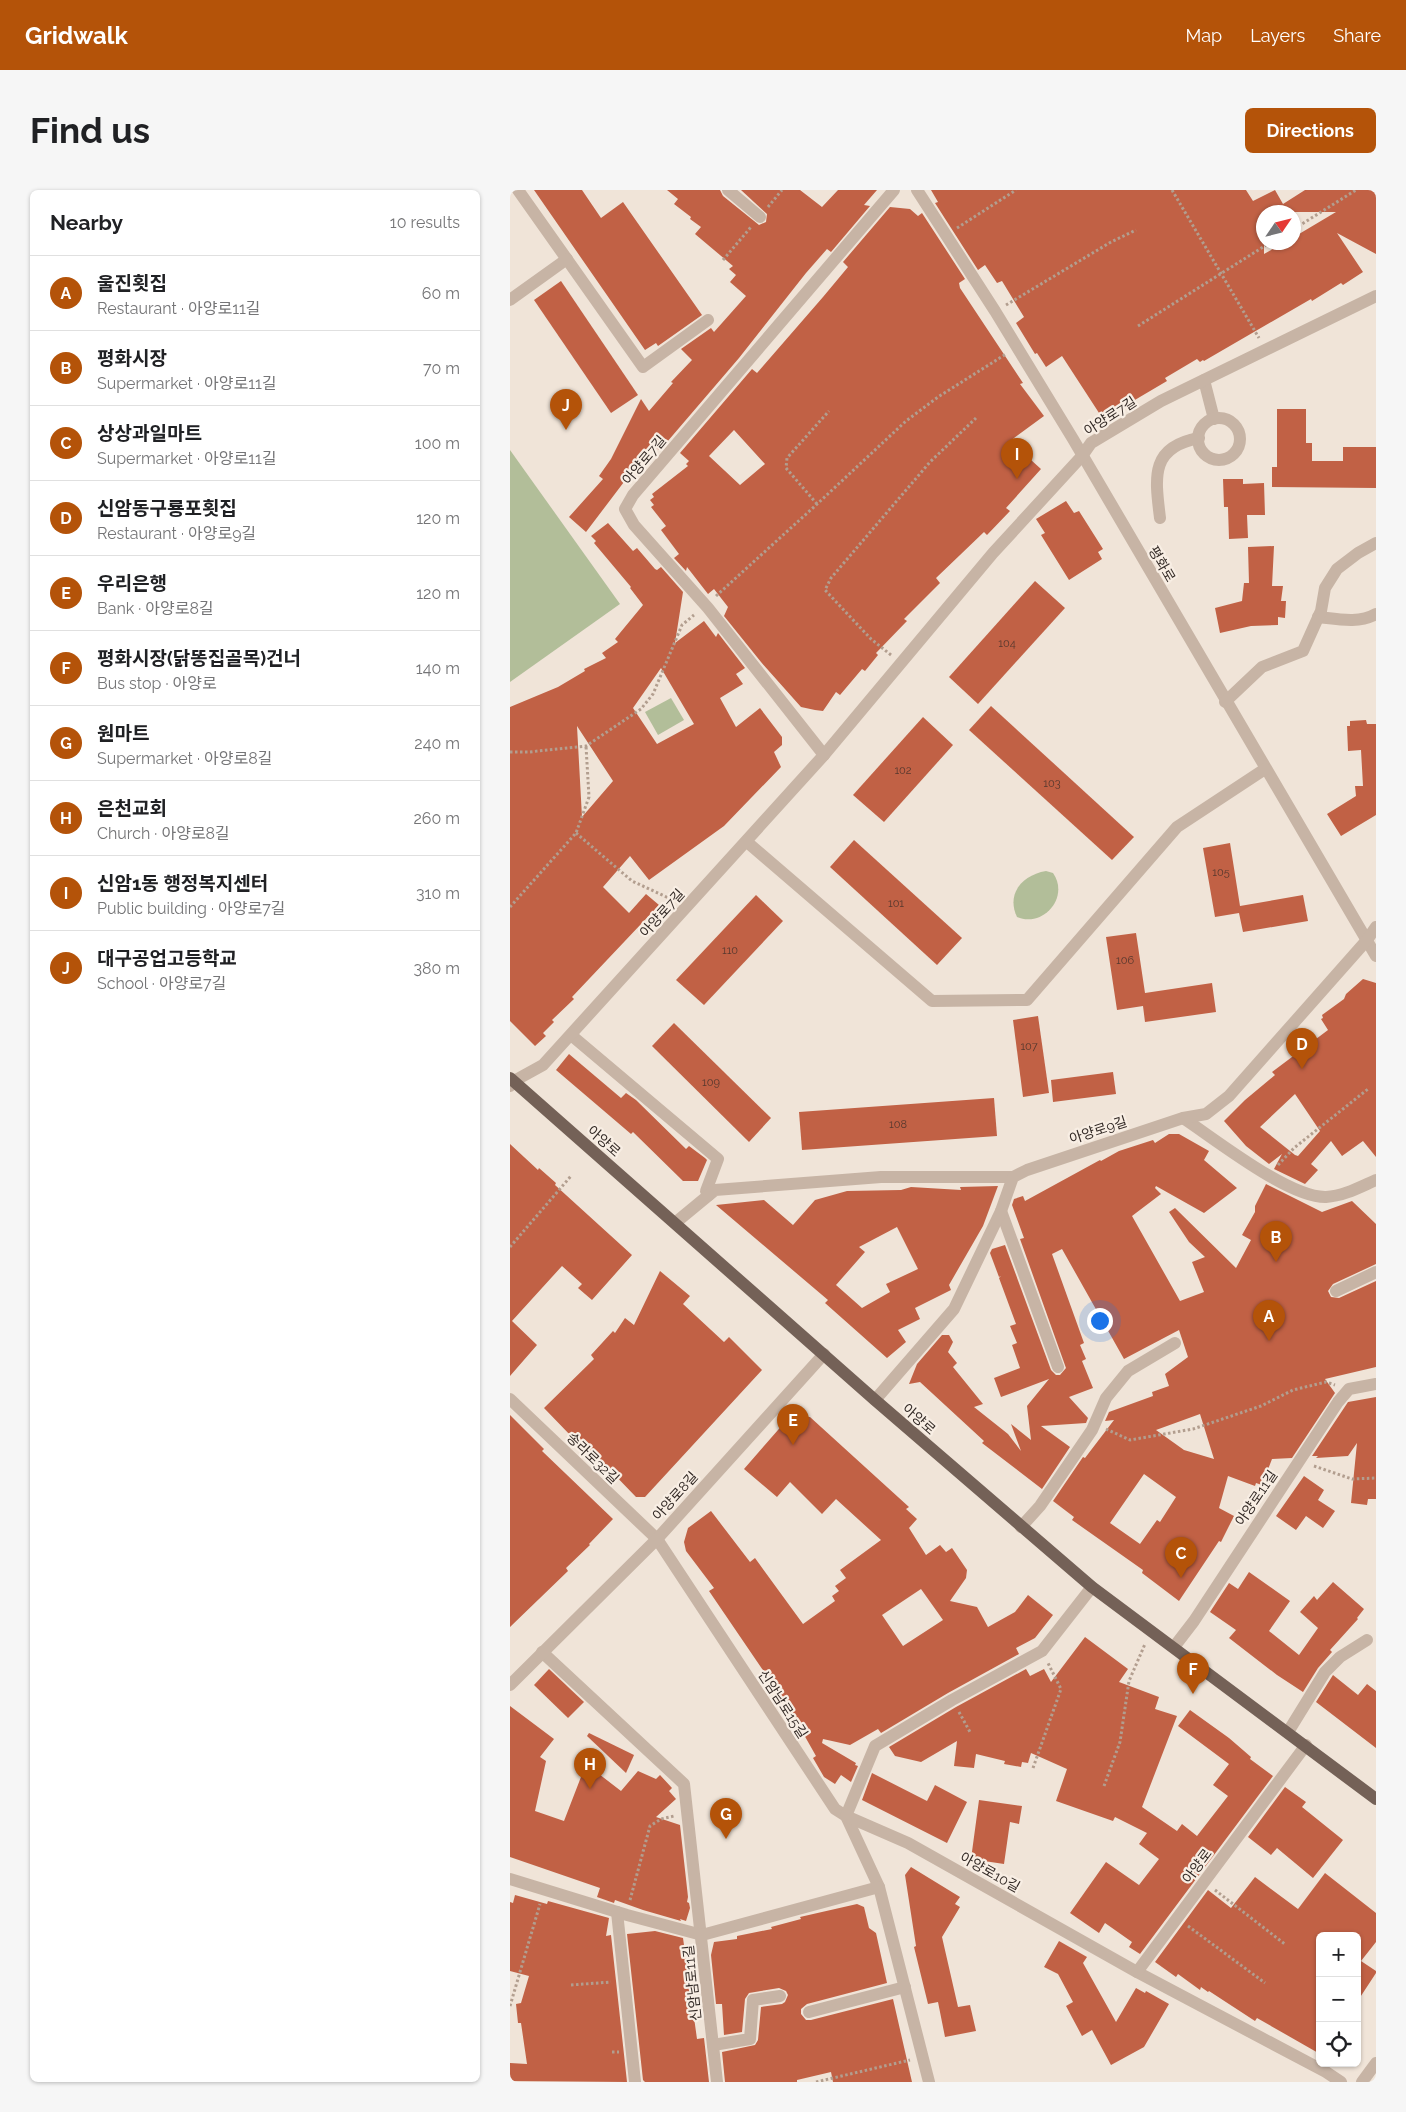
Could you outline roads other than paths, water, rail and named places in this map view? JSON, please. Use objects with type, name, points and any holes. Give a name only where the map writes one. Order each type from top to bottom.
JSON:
[{"type":"main road","name":"아양로","points":[[511,1082],[675,1223],[1021,1527],[1092,1586],[1376,1799]]},
{"type":"street","points":[[518,190],[643,367],[708,320]]},
{"type":"street","points":[[728,190],[760,217]]},
{"type":"street","name":"아양로7길","points":[[824,755],[705,605],[634,525],[625,509],[633,495],[894,190]]},
{"type":"street","name":"평화로","points":[[917,190],[1017,347],[1376,956]]},
{"type":"street","points":[[510,300],[567,259]]},
{"type":"street","name":"아양로7길","points":[[511,1082],[543,1065],[747,842],[824,755],[993,552],[1082,456],[1091,443],[1161,400],[1376,296]]},
{"type":"street","points":[[1204,380],[1214,419]]},
{"type":"street","points":[[1214,419],[1227,420],[1237,429],[1240,442],[1234,454],[1222,460],[1209,457],[1200,447],[1199,438],[1202,427],[1214,419]]},
{"type":"street","points":[[1160,518],[1156,472],[1162,457],[1172,447],[1185,441],[1199,438]]},
{"type":"street","points":[[1225,702],[1262,666],[1303,651],[1318,617],[1326,588],[1337,570],[1374,546]]},
{"type":"street","points":[[1318,617],[1356,620],[1370,618],[1376,614]]},
{"type":"street","points":[[747,842],[932,1001],[1027,1000],[1177,827],[1265,769]]},
{"type":"street","name":"아양로9길","points":[[1013,1177],[1027,1170],[1183,1118],[1206,1114],[1229,1096],[1367,940],[1376,926]]},
{"type":"street","points":[[571,1035],[718,1159],[706,1191],[709,1195]]},
{"type":"street","points":[[1183,1118],[1248,1163],[1293,1188],[1324,1197],[1342,1195],[1376,1180]]},
{"type":"street","points":[[675,1223],[716,1190],[881,1177],[1013,1177],[1001,1211],[954,1309],[875,1400]]},
{"type":"street","points":[[1001,1211],[1058,1367]]},
{"type":"street","points":[[1336,1291],[1376,1272]]},
{"type":"street","points":[[1021,1527],[1040,1506],[1092,1430],[1106,1398],[1128,1371],[1175,1343]]},
{"type":"street","name":"아양로8길","points":[[510,1685],[657,1539],[824,1354]]},
{"type":"street","name":"아양로11길","points":[[1174,1647],[1194,1621],[1349,1389],[1376,1384]]},
{"type":"street","name":"송라로32길","points":[[511,1401],[657,1539]]},
{"type":"street","name":"신암남로15길","points":[[657,1539],[835,1809],[846,1816],[879,1887],[929,2082]]},
{"type":"street","points":[[846,1816],[875,1746],[952,1700],[1042,1651],[1092,1586]]},
{"type":"street","points":[[1288,1732],[1325,1672],[1340,1657],[1367,1640]]},
{"type":"street","points":[[542,1652],[684,1784],[702,1935],[879,1887]]},
{"type":"street","name":"아양로","points":[[1137,1972],[1306,1745]]},
{"type":"street","name":"아양로10길","points":[[846,1816],[908,1843],[1137,1972],[1263,2038],[1341,2082]]},
{"type":"street","name":"신암남로11길","points":[[510,1879],[622,1914],[702,1935],[717,2082]]},
{"type":"street","points":[[622,1914],[624,1981],[635,2082]]},
{"type":"street","points":[[809,2012],[905,1987]]},
{"type":"street","points":[[713,2045],[750,2039],[753,2000],[780,1996]]},
{"type":"street","points":[[1362,2082],[1376,2063]]},
{"type":"place","name":"대구공업고등학교","points":[[566,430]]},
{"type":"place","name":"신암1동 행정복지센터","points":[[1017,479]]},
{"type":"place","name":"신암동구룡포횟집","points":[[1302,1069]]},
{"type":"place","name":"평화시장","points":[[1276,1262]]},
{"type":"place","name":"울진횟집","points":[[1269,1341]]},
{"type":"place","name":"우리은행","points":[[793,1445]]},
{"type":"place","name":"상상과일마트","points":[[1181,1578]]},
{"type":"place","name":"평화시장(닭똥집골목)건너","points":[[1193,1694]]},
{"type":"place","name":"은천교회","points":[[590,1789]]},
{"type":"place","name":"원마트","points":[[726,1839]]}]
